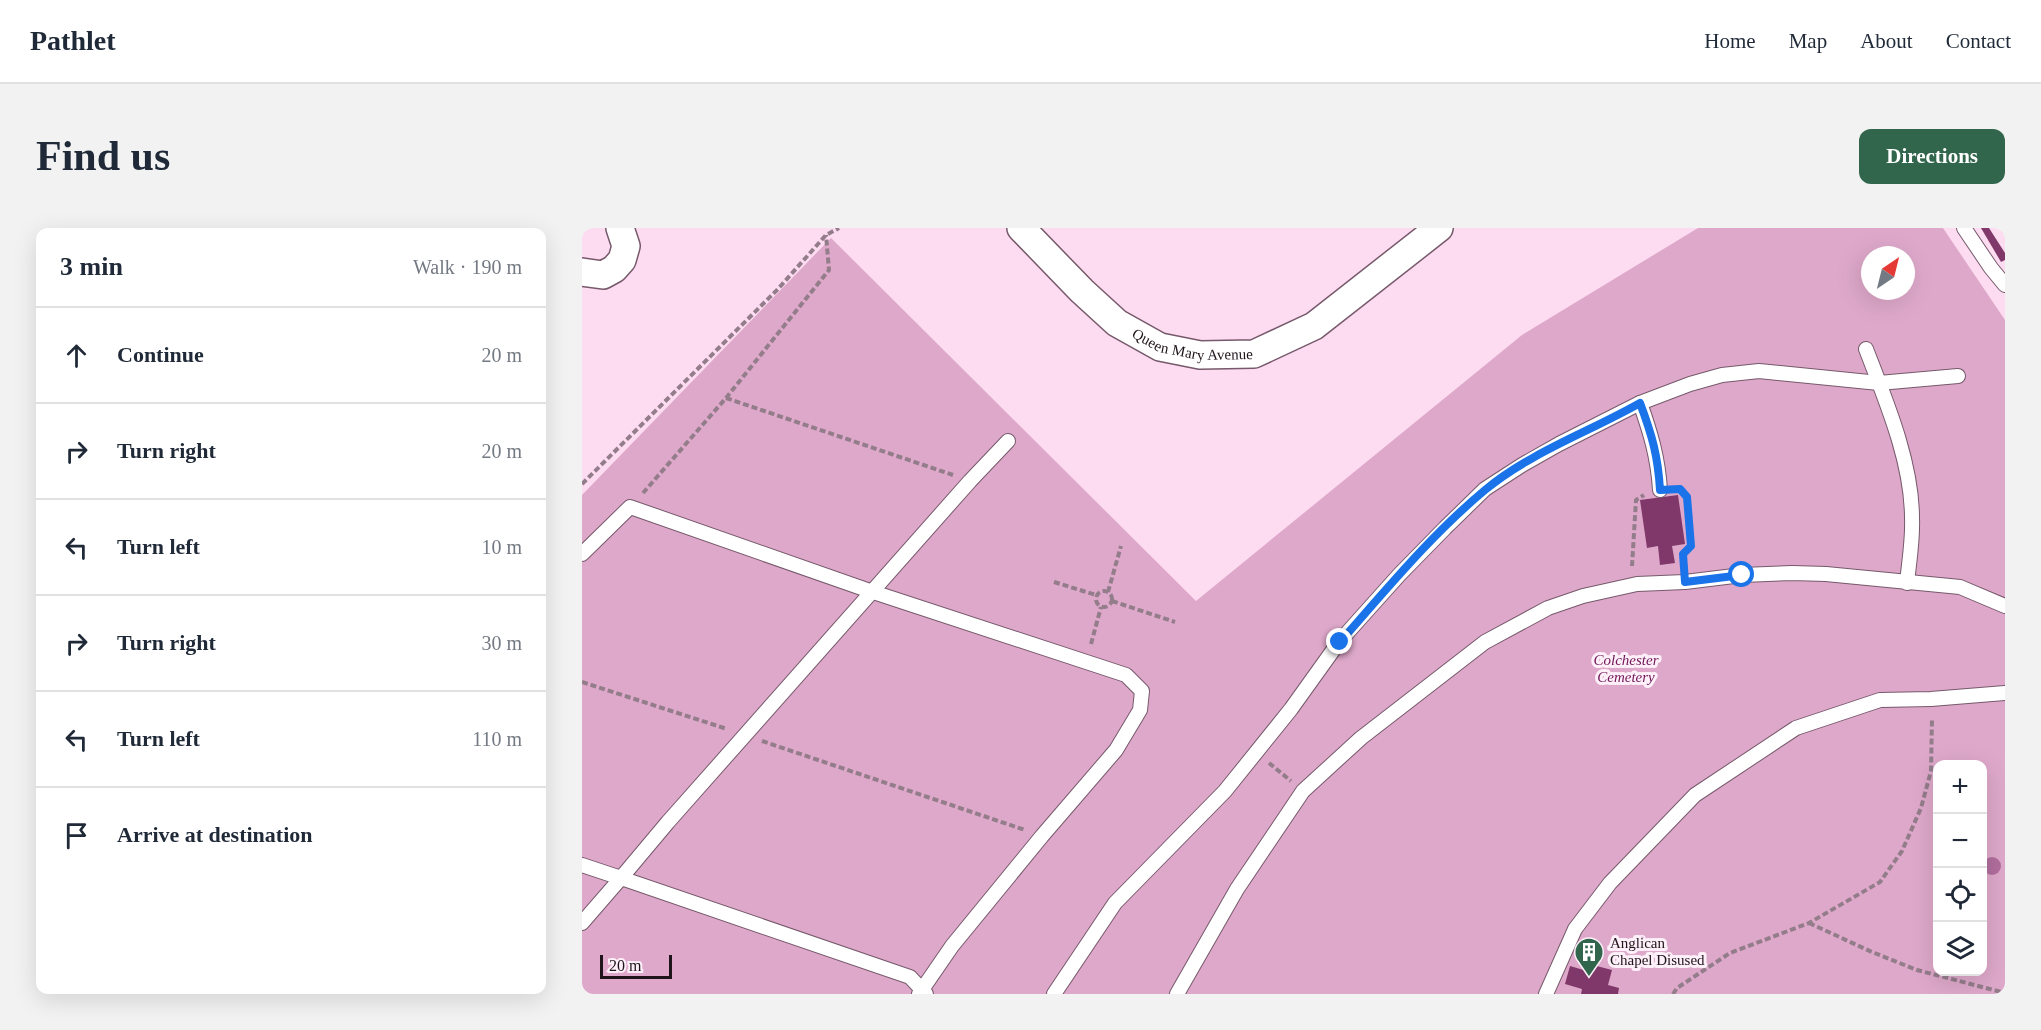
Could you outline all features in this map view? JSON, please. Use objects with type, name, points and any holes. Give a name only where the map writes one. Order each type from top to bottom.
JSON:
[{"type":"street","points":[[582,272],[603,275],[614,269],[622,260],[626,246],[620,228]]},
{"type":"street","name":"Queen Mary Avenue","points":[[1021,228],[1082,291],[1117,323],[1160,347],[1200,355],[1254,354],[1314,326],[1439,228]]},
{"type":"lane","points":[[1964,228],[2005,285]]},
{"type":"lane","points":[[1866,349],[1893,424],[1910,492],[1912,519],[1907,583]]},
{"type":"lane","points":[[1054,994],[1115,903],[1224,792],[1340,642],[1399,575],[1485,489],[1559,444],[1640,403],[1690,384],[1722,375],[1759,372],[1879,382],[1958,375]]},
{"type":"lane","points":[[1640,403],[1654,440],[1660,490]]},
{"type":"lane","points":[[582,923],[668,822],[970,480],[1008,441]]},
{"type":"lane","points":[[582,554],[630,507],[873,592],[1126,675],[1142,691],[1140,710],[1116,750],[952,946],[923,992],[910,977],[582,866]]},
{"type":"lane","points":[[1177,994],[1237,889],[1303,791],[1361,738],[1485,642],[1548,608],[1583,596],[1637,584],[1792,573],[1826,574],[1960,587],[2005,606]]},
{"type":"lane","points":[[1546,994],[1575,929],[1610,883],[1695,795],[1796,728],[1880,700],[1931,699],[2005,693]]},
{"type":"path","points":[[582,484],[778,289],[826,235],[838,228]]},
{"type":"path","points":[[630,507],[726,398],[829,270],[826,235]]},
{"type":"path","points":[[726,398],[970,480]]},
{"type":"path","points":[[1637,584],[1631,562],[1636,500],[1645,494],[1660,490],[1680,489],[1687,497],[1691,546],[1683,554],[1685,582]]},
{"type":"path","points":[[1108,592],[1122,546]]},
{"type":"path","points":[[1054,582],[1096,595]]},
{"type":"path","points":[[1096,595],[1103,590],[1108,592],[1112,601]]},
{"type":"path","points":[[1096,595],[1096,602],[1101,607]]},
{"type":"path","points":[[1101,607],[1109,605],[1112,601]]},
{"type":"path","points":[[1112,601],[1175,622]]},
{"type":"path","points":[[1084,661],[1101,607]]},
{"type":"path","points":[[582,682],[747,735],[1042,836]]},
{"type":"path","points":[[1673,994],[1677,988],[1730,953],[1809,923],[1880,882],[1902,851],[1921,808],[1931,771],[1931,699]]},
{"type":"path","points":[[1257,752],[1303,791]]},
{"type":"path","points":[[1809,923],[1917,970],[2005,993]]},
{"type":"green space","name":"Colchester Cemetery","points":[[1698,228],[1943,228],[2005,320],[2005,994],[582,994],[582,495],[831,238],[1196,601],[1522,335]]},
{"type":"building","points":[[1981,228],[1989,228],[2005,253],[2005,260],[2001,262]]},
{"type":"building","points":[[1678,495],[1685,544],[1672,546],[1675,563],[1660,565],[1658,546],[1647,548],[1640,500]]},
{"type":"building","name":"Anglican Chapel Disused","points":[[1589,964],[1612,970],[1608,985],[1619,988],[1618,994],[1581,994],[1582,989],[1565,984],[1570,966],[1587,971]]},
{"type":"place","name":"Anglican Chapel Disused","points":[[1589,978]]},
{"type":"route","points":[[1340,642],[1399,575],[1485,489],[1559,444],[1640,403],[1654,440],[1660,490],[1680,489],[1687,497],[1691,546],[1683,554],[1685,582],[1742,575]]}]
